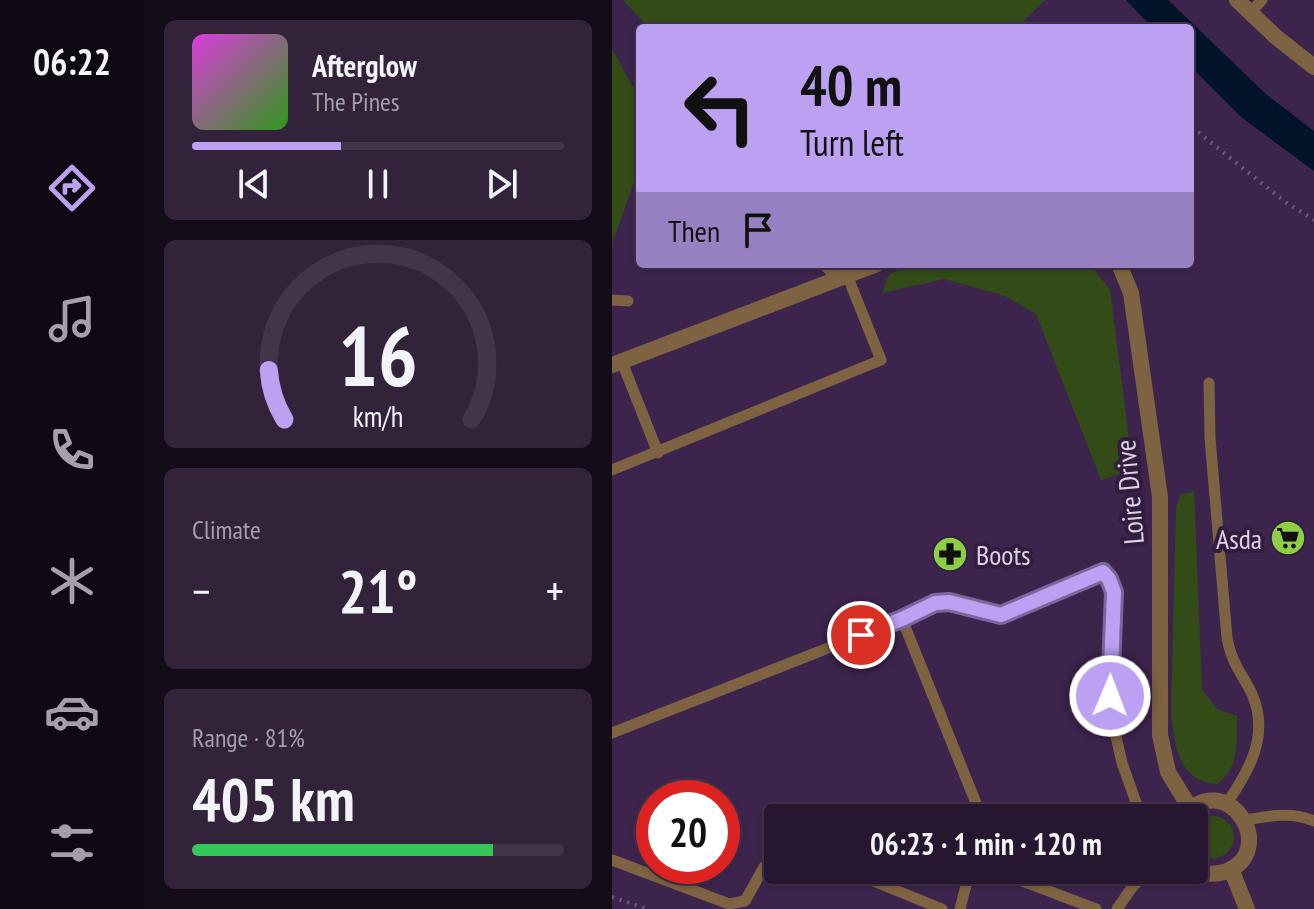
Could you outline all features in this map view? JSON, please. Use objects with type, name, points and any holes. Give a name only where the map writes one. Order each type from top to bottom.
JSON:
[{"type":"street","points":[[1237,0],[1314,67]]},
{"type":"street","points":[[616,362],[867,268]]},
{"type":"street","name":"Loire Drive","points":[[1121,268],[1131,293],[1160,497],[1160,735],[1168,772],[1182,804]]},
{"type":"street","points":[[1198,804],[1214,801],[1227,803],[1237,810],[1245,820],[1249,842],[1240,862],[1231,869],[1208,873]]},
{"type":"street","points":[[1231,869],[1247,909]]},
{"type":"lane","points":[[1250,13],[1262,0]]},
{"type":"lane","points":[[612,470],[881,360],[843,277],[829,268]]},
{"type":"lane","points":[[612,300],[628,301]]},
{"type":"lane","points":[[616,362],[658,453]]},
{"type":"lane","points":[[1209,383],[1210,438],[1227,638],[1234,665],[1255,704],[1258,725],[1250,770],[1227,803]]},
{"type":"lane","points":[[612,733],[902,619],[935,603],[949,602],[1001,615],[1103,572],[1114,592],[1110,673],[1113,723],[1122,763],[1137,804]]},
{"type":"lane","points":[[902,619],[976,804]]},
{"type":"lane","points":[[1245,820],[1280,815],[1314,821]]},
{"type":"lane","points":[[612,860],[729,904],[745,901],[764,867]]},
{"type":"lane","points":[[881,884],[942,909]]},
{"type":"lane","points":[[962,908],[967,884]]},
{"type":"lane","points":[[1030,884],[1096,909]]},
{"type":"lane","points":[[1117,909],[1135,884]]},
{"type":"path","points":[[1194,132],[1199,133],[1284,201],[1314,220]]},
{"type":"path","points":[[612,897],[647,909]]},
{"type":"shaded area","points":[[612,0],[1314,0],[1314,909],[612,909]]},
{"type":"green space","points":[[623,0],[1045,0],[1020,24],[645,24]]},
{"type":"green space","points":[[612,49],[636,92],[636,176],[612,244]]},
{"type":"green space","points":[[906,268],[1093,268],[1110,290],[1133,470],[1101,480],[1036,314],[1005,296],[944,279],[882,293],[889,274]]},
{"type":"green space","points":[[1194,491],[1202,690],[1217,709],[1237,716],[1233,762],[1217,784],[1204,781],[1186,769],[1174,738],[1171,714],[1176,509],[1180,495]]},
{"type":"green space","points":[[1208,817],[1221,817],[1233,829],[1233,845],[1228,852],[1221,857],[1208,857]]},
{"type":"water","points":[[1126,0],[1168,0],[1193,24],[1149,24]]},
{"type":"water","points":[[1194,25],[1267,95],[1314,131],[1314,171],[1241,117],[1194,70]]},
{"type":"place","name":"Asda","points":[[1288,538]]},
{"type":"place","name":"Boots","points":[[950,554]]},
{"type":"route","points":[[861,635],[935,603],[949,602],[1001,615],[1103,572],[1114,592],[1110,696]]}]
